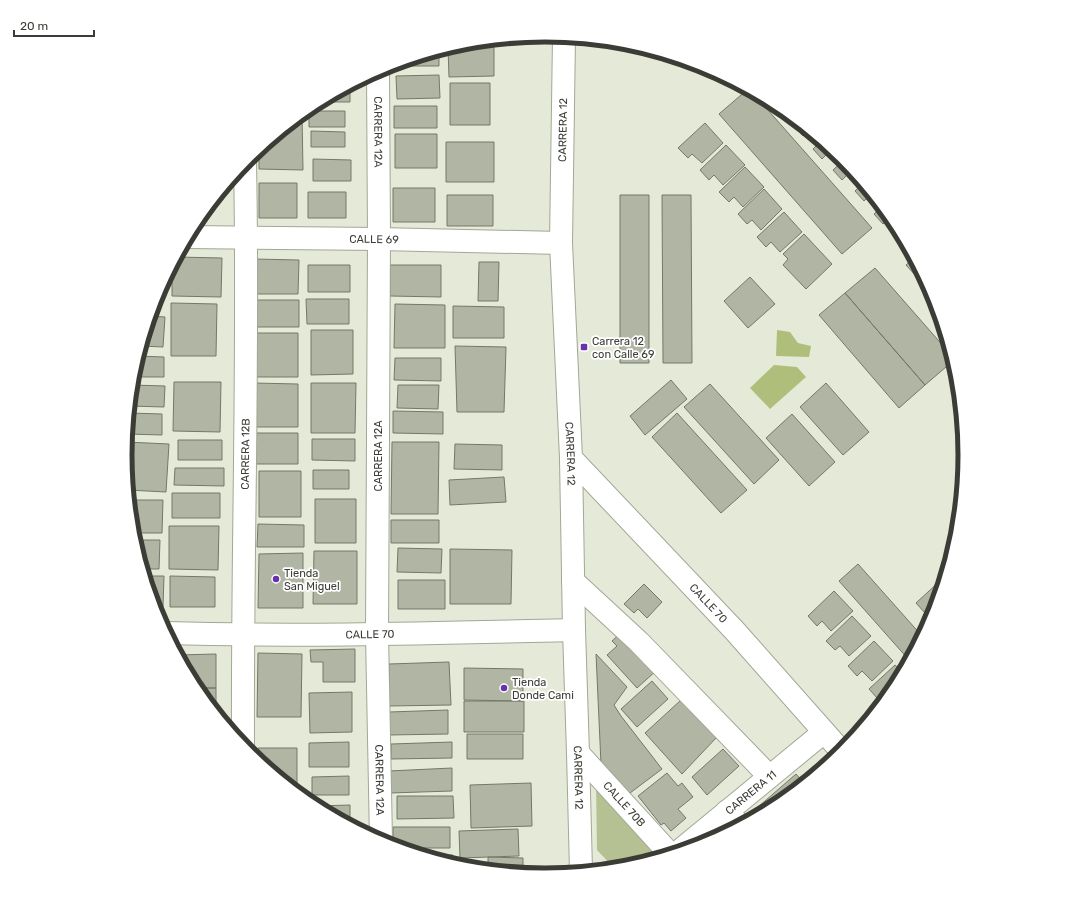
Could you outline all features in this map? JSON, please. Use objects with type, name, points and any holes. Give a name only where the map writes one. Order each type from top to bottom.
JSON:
[{"type":"street","name":"CARRERA 12","points":[[564,43],[561,243],[571,458],[581,866]]},
{"type":"street","name":"CARRERA 12A","points":[[378,77],[379,239],[377,634],[381,834]]},
{"type":"street","name":"CARRERA 12B","points":[[243,736],[242,635],[246,238],[245,171]]},
{"type":"street","name":"CALLE 69","points":[[194,238],[379,239],[561,243]]},
{"type":"street","name":"CALLE 70","points":[[571,458],[734,630],[837,747]]},
{"type":"street","points":[[573,581],[639,642],[769,776]]},
{"type":"street","name":"CALLE 70","points":[[173,633],[242,635],[377,634],[574,630]]},
{"type":"street","name":"CARRERA 11","points":[[701,838],[733,818],[769,776],[824,732]]},
{"type":"street","name":"CALLE 70B","points":[[578,753],[666,850]]},
{"type":"shaded area","points":[[777,330],[790,332],[798,343],[811,346],[809,357],[776,356]]},
{"type":"shaded area","points":[[774,365],[797,367],[806,377],[770,409],[750,388]]},
{"type":"shaded area","points":[[596,785],[659,852],[609,863],[597,850]]},
{"type":"building","points":[[494,46],[494,76],[449,77],[448,54]]},
{"type":"building","points":[[439,56],[439,66],[406,66]]},
{"type":"building","points":[[439,75],[440,98],[397,99],[396,76]]},
{"type":"building","points":[[450,83],[490,83],[490,125],[450,125]]},
{"type":"building","points":[[350,91],[350,102],[331,102]]},
{"type":"building","points":[[744,93],[763,105],[872,228],[842,254],[719,114]]},
{"type":"building","points":[[394,106],[437,106],[437,128],[394,128]]},
{"type":"building","points":[[318,111],[345,111],[345,127],[309,127],[309,117]]},
{"type":"building","points":[[302,121],[303,170],[259,169],[259,157],[273,144]]},
{"type":"building","points":[[705,123],[723,143],[702,163],[692,154],[688,158],[678,148]]},
{"type":"building","points":[[794,126],[796,127],[805,134],[803,136]]},
{"type":"building","points":[[311,131],[345,132],[345,147],[311,147]]},
{"type":"building","points":[[395,134],[437,134],[437,168],[395,168]]},
{"type":"building","points":[[446,142],[494,142],[494,182],[446,182]]},
{"type":"building","points":[[818,144],[837,163],[836,164],[827,154],[822,159],[813,149]]},
{"type":"building","points":[[726,145],[745,165],[723,185],[714,175],[709,180],[700,170]]},
{"type":"building","points":[[313,159],[351,160],[351,181],[313,181]]},
{"type":"building","points":[[839,165],[857,184],[856,185],[847,175],[842,180],[833,170]]},
{"type":"building","points":[[745,167],[764,187],[743,207],[734,197],[729,202],[719,192]]},
{"type":"building","points":[[259,183],[297,183],[297,218],[259,218]]},
{"type":"building","points":[[859,187],[868,197],[864,201],[855,191]]},
{"type":"building","points":[[393,188],[435,188],[435,222],[393,222]]},
{"type":"building","points":[[764,189],[782,209],[761,230],[752,220],[747,224],[738,214]]},
{"type":"building","points":[[308,192],[346,192],[346,218],[308,218]]},
{"type":"building","points":[[447,195],[493,195],[493,226],[447,226]]},
{"type":"building","points":[[620,195],[649,195],[649,363],[620,363]]},
{"type":"building","points":[[662,195],[691,195],[692,363],[663,363]]},
{"type":"building","points":[[878,211],[885,222],[883,224],[874,214]]},
{"type":"building","points":[[784,212],[802,232],[780,252],[771,242],[766,247],[757,237]]},
{"type":"building","points":[[804,234],[832,264],[806,289],[783,265],[788,259],[783,254]]},
{"type":"building","points":[[182,257],[222,258],[221,297],[172,296],[172,278]]},
{"type":"building","points":[[254,259],[299,260],[298,294],[254,294]]},
{"type":"building","points":[[479,262],[499,262],[498,301],[478,301]]},
{"type":"building","points":[[910,262],[916,276],[906,265]]},
{"type":"building","points":[[308,265],[350,265],[350,292],[308,292]]},
{"type":"building","points":[[390,265],[441,265],[441,297],[390,296]]},
{"type":"building","points":[[875,268],[943,346],[948,365],[925,385],[845,293]]},
{"type":"building","points":[[750,277],[775,304],[748,328],[724,301]]},
{"type":"building","points":[[845,293],[925,385],[899,408],[819,315]]},
{"type":"building","points":[[306,299],[349,299],[349,324],[307,324]]},
{"type":"building","points":[[255,300],[299,300],[299,327],[255,327]]},
{"type":"building","points":[[171,303],[217,304],[216,356],[171,356]]},
{"type":"building","points":[[395,304],[445,305],[445,348],[394,348]]},
{"type":"building","points":[[453,306],[504,307],[504,338],[453,338]]},
{"type":"building","points":[[156,316],[165,317],[163,347],[147,346]]},
{"type":"building","points":[[311,330],[353,330],[353,374],[311,375]]},
{"type":"building","points":[[254,333],[298,333],[298,377],[253,377]]},
{"type":"building","points":[[455,346],[506,347],[504,412],[457,412]]},
{"type":"building","points":[[144,356],[164,357],[164,377],[140,377]]},
{"type":"building","points":[[395,358],[441,358],[441,381],[394,380]]},
{"type":"building","points":[[671,380],[687,399],[645,435],[630,416]]},
{"type":"building","points":[[174,382],[221,382],[220,432],[173,431]]},
{"type":"building","points":[[254,383],[298,384],[298,427],[254,427]]},
{"type":"building","points":[[311,383],[356,383],[355,433],[311,433]]},
{"type":"building","points":[[826,383],[869,432],[843,455],[800,407]]},
{"type":"building","points":[[710,384],[779,460],[754,484],[684,407]]},
{"type":"building","points":[[138,385],[165,386],[164,407],[135,406]]},
{"type":"building","points":[[398,385],[439,385],[438,409],[397,408]]},
{"type":"building","points":[[393,411],[443,412],[443,434],[393,433]]},
{"type":"building","points":[[135,413],[162,414],[162,435],[133,434]]},
{"type":"building","points":[[677,413],[747,490],[721,513],[652,437]]},
{"type":"building","points":[[792,414],[835,462],[809,486],[766,438]]},
{"type":"building","points":[[256,433],[298,433],[298,464],[256,464]]},
{"type":"building","points":[[312,439],[355,439],[355,461],[312,460]]},
{"type":"building","points":[[178,440],[222,440],[222,460],[178,460]]},
{"type":"building","points":[[132,442],[169,444],[166,492],[134,490]]},
{"type":"building","points":[[392,442],[439,442],[438,514],[391,514]]},
{"type":"building","points":[[455,444],[502,445],[502,470],[454,469]]},
{"type":"building","points":[[175,468],[224,468],[224,486],[174,485]]},
{"type":"building","points":[[313,470],[349,470],[349,489],[313,489]]},
{"type":"building","points":[[259,471],[301,471],[301,517],[259,517]]},
{"type":"building","points":[[504,477],[506,502],[450,505],[449,480]]},
{"type":"building","points":[[172,493],[220,493],[220,518],[172,518]]},
{"type":"building","points":[[315,499],[356,499],[356,543],[315,543]]},
{"type":"building","points":[[135,500],[163,500],[162,533],[140,533]]},
{"type":"building","points":[[391,520],[439,520],[439,543],[391,543]]},
{"type":"building","points":[[258,524],[304,525],[304,547],[257,547]]},
{"type":"building","points":[[169,526],[219,526],[218,570],[169,569]]},
{"type":"building","points":[[141,540],[160,540],[159,569],[148,569]]},
{"type":"building","points":[[398,548],[442,549],[441,573],[397,572]]},
{"type":"building","points":[[450,549],[512,550],[511,604],[450,604]]},
{"type":"building","points":[[314,551],[357,551],[357,604],[313,604]]},
{"type":"building","points":[[303,553],[303,608],[258,608],[259,554]]},
{"type":"building","points":[[858,564],[918,632],[906,656],[839,581]]},
{"type":"building","points":[[150,576],[164,576],[163,607],[161,607]]},
{"type":"building","points":[[170,576],[215,577],[215,607],[170,607]]},
{"type":"building","points":[[398,580],[445,580],[445,609],[398,609]]},
{"type":"building","points":[[937,583],[928,611],[925,613],[916,603]]},
{"type":"building","points":[[644,584],[662,602],[647,618],[638,609],[634,613],[624,604]]},
{"type":"building","points":[[834,591],[853,611],[831,631],[822,621],[817,626],[808,616]]},
{"type":"building","points":[[852,616],[871,636],[849,656],[840,646],[835,650],[826,641]]},
{"type":"building","points":[[622,632],[657,670],[637,688],[607,655],[617,646],[612,641]]},
{"type":"building","points":[[874,641],[893,661],[872,681],[862,671],[857,676],[848,666]]},
{"type":"building","points":[[355,649],[355,682],[323,682],[323,662],[311,662],[310,650]]},
{"type":"building","points":[[258,653],[302,654],[301,717],[257,717]]},
{"type":"building","points":[[216,654],[216,688],[205,688],[184,655]]},
{"type":"building","points":[[596,654],[627,687],[614,705],[662,769],[626,796],[601,764]]},
{"type":"building","points":[[449,662],[451,705],[389,706],[389,664]]},
{"type":"building","points":[[895,665],[899,668],[878,699],[869,689]]},
{"type":"building","points":[[464,668],[523,669],[523,701],[464,700]]},
{"type":"building","points":[[652,681],[668,699],[637,727],[621,709]]},
{"type":"building","points":[[205,688],[216,688],[216,705]]},
{"type":"building","points":[[352,692],[352,732],[310,733],[309,693]]},
{"type":"building","points":[[681,700],[717,737],[682,774],[645,733]]},
{"type":"building","points":[[464,701],[524,701],[524,732],[464,732]]},
{"type":"building","points":[[448,710],[448,734],[389,735],[389,712]]},
{"type":"building","points":[[467,734],[523,734],[523,759],[467,759]]},
{"type":"building","points":[[349,742],[349,767],[309,767],[309,743]]},
{"type":"building","points":[[452,742],[452,758],[391,759],[391,744]]},
{"type":"building","points":[[258,748],[297,748],[297,785],[273,766],[258,752]]},
{"type":"building","points":[[723,749],[739,766],[707,795],[692,777]]},
{"type":"building","points":[[452,768],[452,791],[390,793],[389,771]]},
{"type":"building","points":[[667,773],[678,786],[682,783],[693,797],[678,809],[686,818],[671,831],[664,823],[661,825],[638,796]]},
{"type":"building","points":[[796,774],[801,779],[759,808],[758,807]]},
{"type":"building","points":[[349,776],[349,795],[312,795],[312,777]]},
{"type":"building","points":[[531,783],[532,826],[471,828],[470,785]]},
{"type":"building","points":[[397,796],[453,796],[454,818],[397,819]]},
{"type":"building","points":[[350,805],[350,819],[338,813],[327,806]]},
{"type":"building","points":[[393,827],[450,827],[450,848],[418,848],[393,839]]},
{"type":"building","points":[[518,829],[519,856],[460,858],[459,831]]},
{"type":"building","points":[[442,855],[453,855],[453,857]]},
{"type":"building","points":[[488,857],[523,858],[523,867],[488,864]]},
{"type":"place","name":"Carrera 12 con Calle 69","points":[[584,347]]},
{"type":"place","name":"Tienda San Miguel","points":[[276,579]]},
{"type":"place","name":"Tienda Donde Cami","points":[[504,688]]}]
